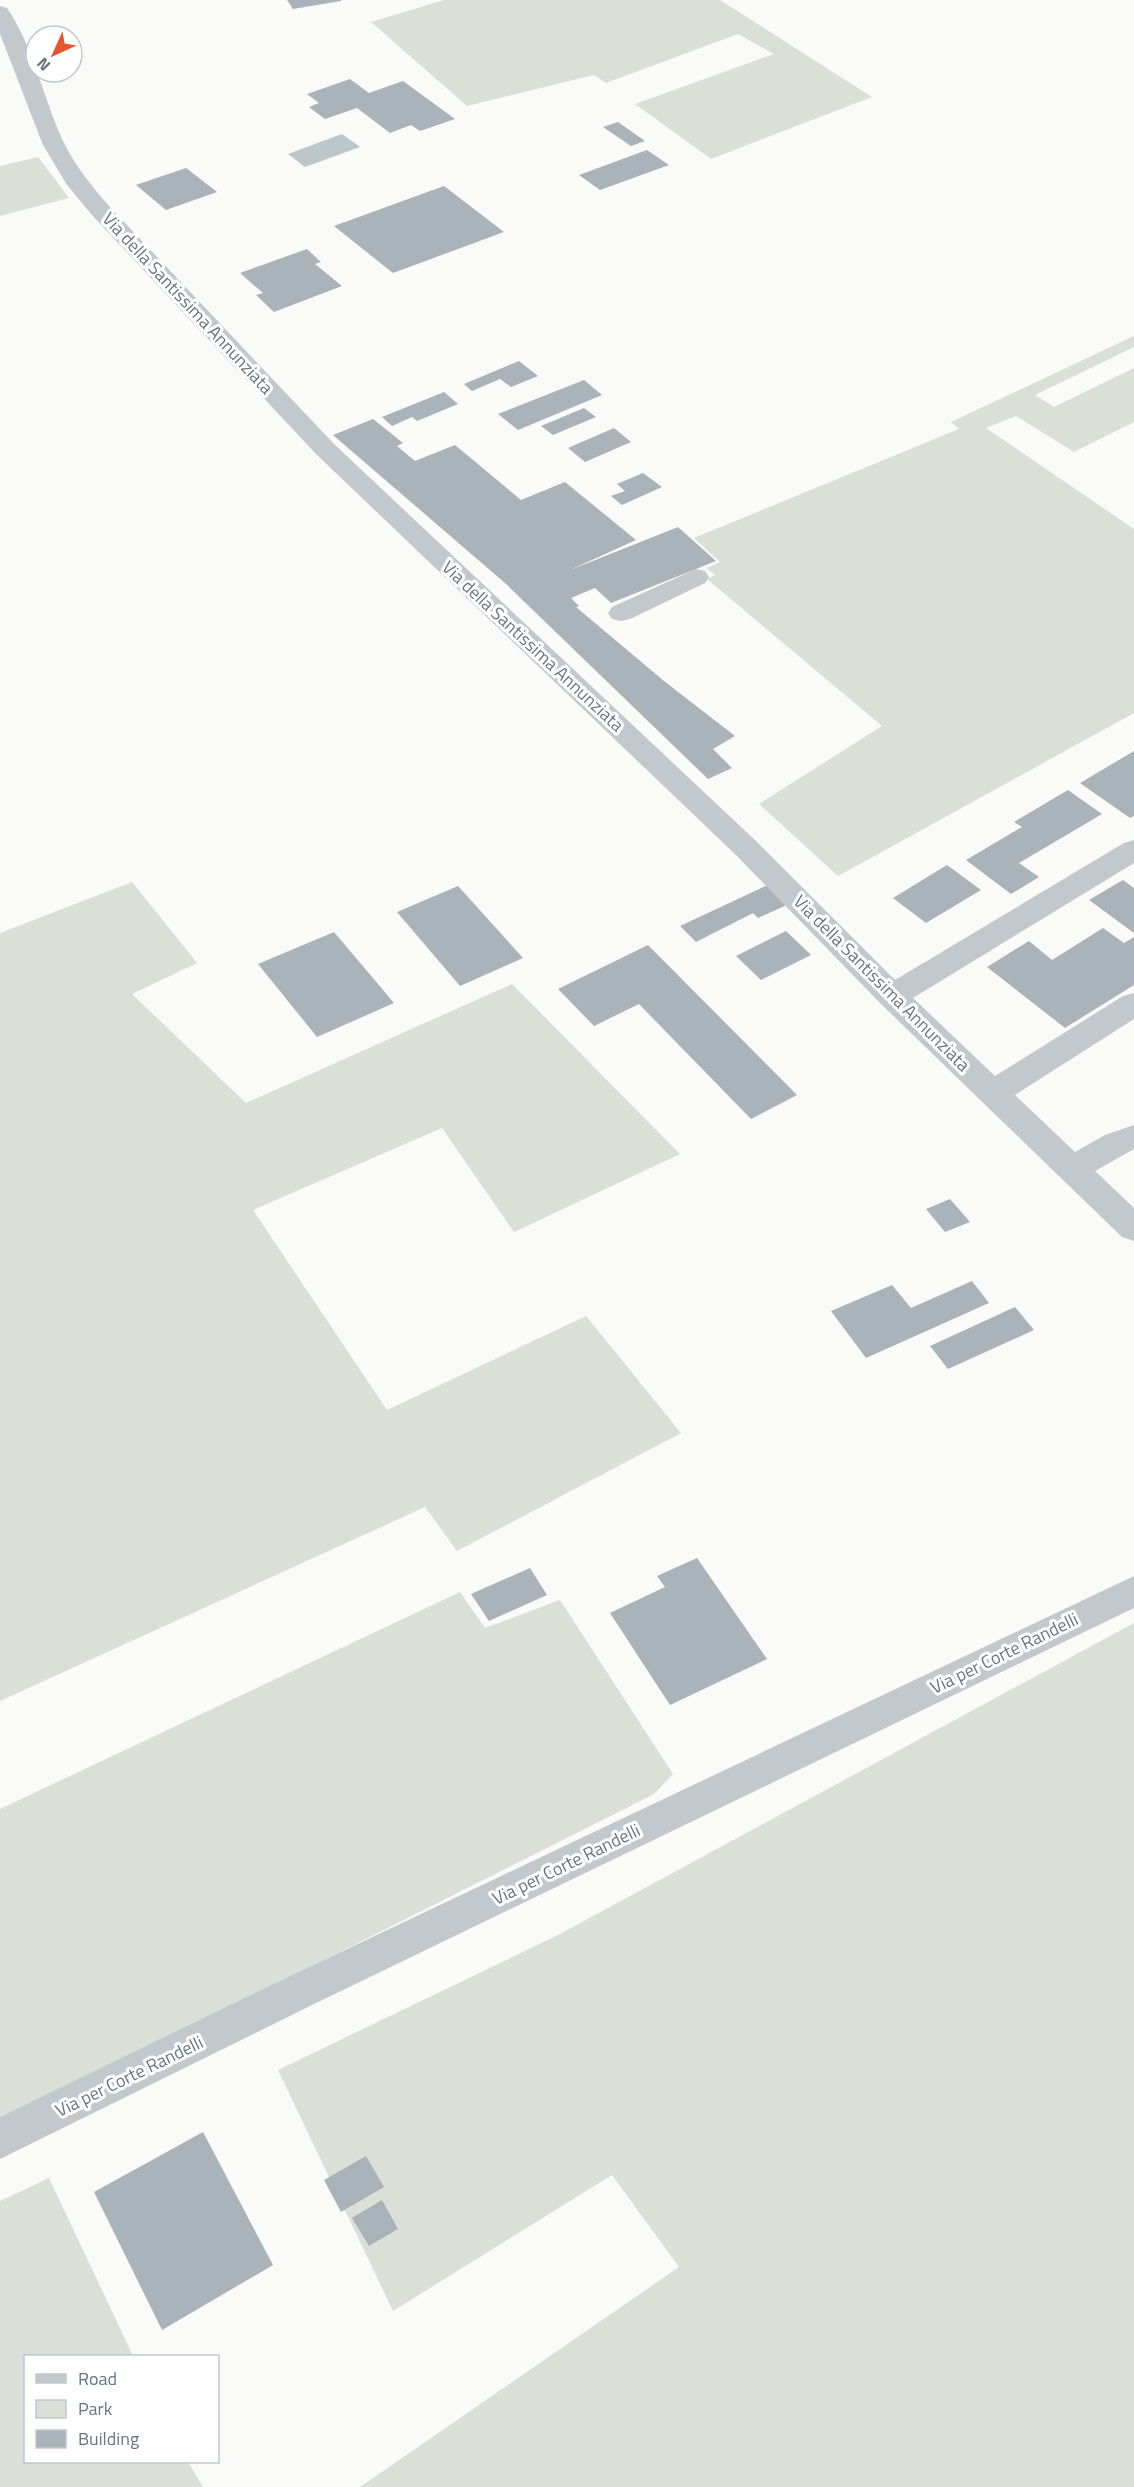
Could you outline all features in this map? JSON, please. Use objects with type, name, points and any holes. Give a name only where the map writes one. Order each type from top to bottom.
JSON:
[{"type":"street","name":"Via della Santissima Annunziata","points":[[0,12],[9,30],[9,59],[75,180],[100,210],[325,449],[747,849],[892,996],[1134,1228]]},
{"type":"street","points":[[621,613],[696,577]]},
{"type":"street","points":[[892,996],[1134,850]]},
{"type":"street","points":[[993,1093],[1134,1004]]},
{"type":"street","points":[[1072,1169],[1116,1143],[1134,1137]]},
{"type":"street","name":"Via per Corte Randelli","points":[[0,2139],[309,1987],[1134,1591]]},
{"type":"green space","points":[[444,0],[720,0],[872,97],[711,159],[635,104],[774,54],[738,34],[606,83],[594,75],[467,106],[371,22]]},
{"type":"green space","points":[[38,157],[69,198],[0,216],[0,166]]},
{"type":"green space","points":[[1134,336],[1134,347],[1035,395],[1054,407],[1134,368],[1134,422],[1074,452],[1016,416],[986,428],[1134,529],[1134,713],[838,876],[759,804],[882,726],[707,579],[715,575],[706,568],[720,562],[694,538],[959,429],[951,422]]},
{"type":"green space","points":[[132,882],[197,963],[132,994],[246,1103],[512,984],[680,1154],[514,1232],[442,1128],[253,1210],[387,1410],[586,1316],[681,1433],[457,1551],[425,1507],[0,1701],[0,933]]},
{"type":"green space","points":[[460,1592],[485,1628],[560,1600],[673,1774],[654,1794],[0,2123],[0,1809]]},
{"type":"green space","points":[[1134,1623],[1134,2487],[360,2487],[679,2267],[612,2175],[393,2311],[278,2070],[558,1935]]},
{"type":"green space","points":[[49,2178],[133,2355],[24,2355],[24,2463],[189,2463],[203,2487],[0,2487],[0,2201]]},
{"type":"shaded area","points":[[342,134],[360,147],[305,167],[288,154]]},
{"type":"building","points":[[287,0],[341,0],[341,1],[293,9]]},
{"type":"building","points":[[350,79],[369,93],[403,81],[455,119],[420,131],[411,125],[390,133],[357,108],[325,119],[309,107],[319,103],[307,94]]},
{"type":"building","points":[[618,122],[645,141],[631,146],[603,127]]},
{"type":"building","points":[[647,150],[669,165],[600,190],[579,175]]},
{"type":"building","points":[[186,168],[217,192],[166,210],[136,185]]},
{"type":"building","points":[[444,186],[504,232],[393,273],[334,226]]},
{"type":"building","points":[[307,249],[321,262],[315,264],[342,286],[274,312],[256,295],[263,293],[240,273]]},
{"type":"building","points":[[519,361],[538,376],[511,387],[500,379],[472,391],[464,384]]},
{"type":"building","points":[[584,380],[602,395],[518,430],[498,414]]},
{"type":"building","points":[[444,392],[458,404],[417,421],[412,417],[392,426],[382,417]]},
{"type":"building","points":[[584,408],[596,417],[553,435],[541,426]]},
{"type":"building","points":[[373,419],[403,443],[397,446],[415,461],[455,445],[521,500],[565,482],[636,540],[570,570],[678,527],[716,561],[611,603],[595,588],[571,598],[579,606],[576,607],[664,681],[735,736],[713,749],[732,768],[708,779],[505,583],[333,435]]},
{"type":"building","points":[[614,428],[631,442],[585,462],[568,448]]},
{"type":"building","points":[[643,473],[662,487],[622,505],[611,496],[625,491],[617,484]]},
{"type":"building","points":[[1134,751],[1134,816],[1130,818],[1080,783]]},
{"type":"building","points":[[1068,790],[1102,814],[1019,863],[1039,877],[1011,894],[966,860],[1022,827],[1014,822]]},
{"type":"building","points":[[947,865],[981,890],[926,923],[893,898]]},
{"type":"building","points":[[1123,880],[1134,888],[1134,933],[1089,900]]},
{"type":"building","points":[[768,885],[789,904],[758,918],[753,913],[696,942],[680,926]]},
{"type":"building","points":[[458,886],[523,958],[460,986],[397,912]]},
{"type":"building","points":[[1103,928],[1124,943],[1134,937],[1134,985],[1065,1028],[987,967],[1029,941],[1052,960]]},
{"type":"building","points":[[786,931],[811,955],[761,980],[736,956]]},
{"type":"building","points":[[334,932],[394,1003],[317,1037],[258,964]]},
{"type":"building","points":[[648,945],[797,1095],[751,1119],[639,1004],[594,1026],[558,989]]},
{"type":"building","points":[[950,1199],[970,1222],[945,1232],[926,1209]]},
{"type":"building","points":[[972,1281],[989,1303],[866,1358],[831,1311],[892,1285],[911,1308]]},
{"type":"building","points":[[1015,1307],[1034,1330],[948,1369],[930,1346]]},
{"type":"building","points":[[697,1558],[767,1659],[670,1705],[610,1613],[665,1587],[657,1576]]},
{"type":"building","points":[[530,1568],[547,1595],[489,1621],[471,1594]]},
{"type":"building","points":[[203,2132],[273,2265],[162,2330],[94,2192]]},
{"type":"building","points":[[366,2156],[384,2187],[341,2212],[324,2180]]},
{"type":"building","points":[[382,2200],[398,2229],[369,2246],[352,2218]]}]
